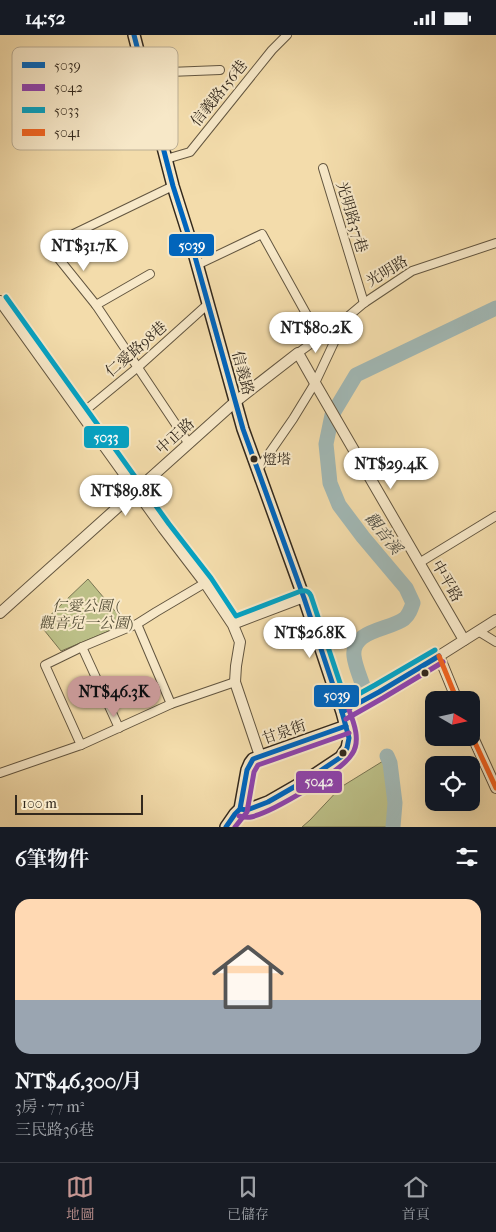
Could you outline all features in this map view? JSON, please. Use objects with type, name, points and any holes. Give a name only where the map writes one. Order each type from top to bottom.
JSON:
[{"type":"main road","name":"信義路","points":[[164,150],[242,429],[304,598],[342,713]]},
{"type":"main road","points":[[240,809],[247,810],[268,802],[341,757],[347,748],[349,738],[342,713]]},
{"type":"main road","name":"甘泉街","points":[[226,827],[234,814],[240,809],[250,763],[253,759],[346,726]]},
{"type":"street","name":"信義路156巷","points":[[166,159],[190,152],[272,50],[287,35]]},
{"type":"street","points":[[178,71],[220,69]]},
{"type":"street","name":"光明路37巷","points":[[323,167],[364,303]]},
{"type":"street","points":[[173,186],[61,239],[55,254],[96,305],[189,444]]},
{"type":"street","points":[[197,265],[262,234],[318,335]]},
{"type":"street","name":"光明路","points":[[235,402],[364,303],[412,271],[496,243]]},
{"type":"street","points":[[96,305],[150,274]]},
{"type":"street","points":[[0,301],[163,529],[205,583],[233,625],[240,642],[235,683],[260,756]]},
{"type":"street","name":"仁愛路98巷","points":[[81,414],[138,367],[208,304]]},
{"type":"street","points":[[257,471],[315,383],[345,319]]},
{"type":"street","points":[[298,353],[419,563]]},
{"type":"street","name":"中正路","points":[[0,613],[235,402]]},
{"type":"street","name":"中平路","points":[[464,640],[419,563],[496,516]]},
{"type":"street","points":[[82,745],[45,665],[137,624],[205,583]]},
{"type":"street","points":[[233,625],[304,598]]},
{"type":"street","points":[[342,713],[379,693],[496,620]]},
{"type":"street","points":[[137,624],[171,705]]},
{"type":"street","points":[[478,631],[496,642]]},
{"type":"street","points":[[82,647],[119,728]]},
{"type":"street","points":[[439,656],[453,691]]},
{"type":"street","points":[[0,773],[82,745],[171,705],[235,683]]},
{"type":"street","points":[[477,746],[496,788]]},
{"type":"green space","name":"仁愛公園 ( 觀音兒一公園)","points":[[88,579],[126,624],[61,651],[40,625]]},
{"type":"green space","points":[[388,758],[395,803],[393,827],[302,827],[341,787]]},
{"type":"waterway","name":"觀音溪","points":[[364,689],[354,656],[358,641],[372,632],[404,619],[409,614],[413,603],[406,588],[339,505],[330,483],[326,444],[332,415],[356,375],[496,308]]},
{"type":"waterway","name":"觀音溪","points":[[387,756],[390,763],[395,803],[393,827]]},
{"type":"transit line","name":"5039","points":[[134,35],[137,47]]},
{"type":"transit line","name":"5039","points":[[164,150],[243,429],[304,598],[349,738],[347,748],[341,757],[308,779],[268,802],[247,810],[240,809]]},
{"type":"transit line","name":"5033","points":[[6,297],[169,524],[211,578],[236,616],[301,591],[308,592],[311,596],[346,701],[435,650]]},
{"type":"transit line","name":"5039","points":[[342,712],[439,656]]},
{"type":"transit line","name":"5041","points":[[439,656],[453,691]]},
{"type":"transit line","name":"5042","points":[[346,719],[443,662]]},
{"type":"transit line","name":"5042","points":[[239,816],[251,817],[274,808],[321,781],[345,762],[355,749],[356,743],[356,732],[349,710]]},
{"type":"transit line","name":"5039","points":[[226,827],[240,809],[247,770],[253,759],[346,726]]},
{"type":"transit line","name":"5042","points":[[235,827],[247,812],[254,772],[258,765],[349,733]]},
{"type":"transit line","name":"5041","points":[[477,746],[496,788]]},
{"type":"place","name":"燈塔","points":[[254,459]]}]
